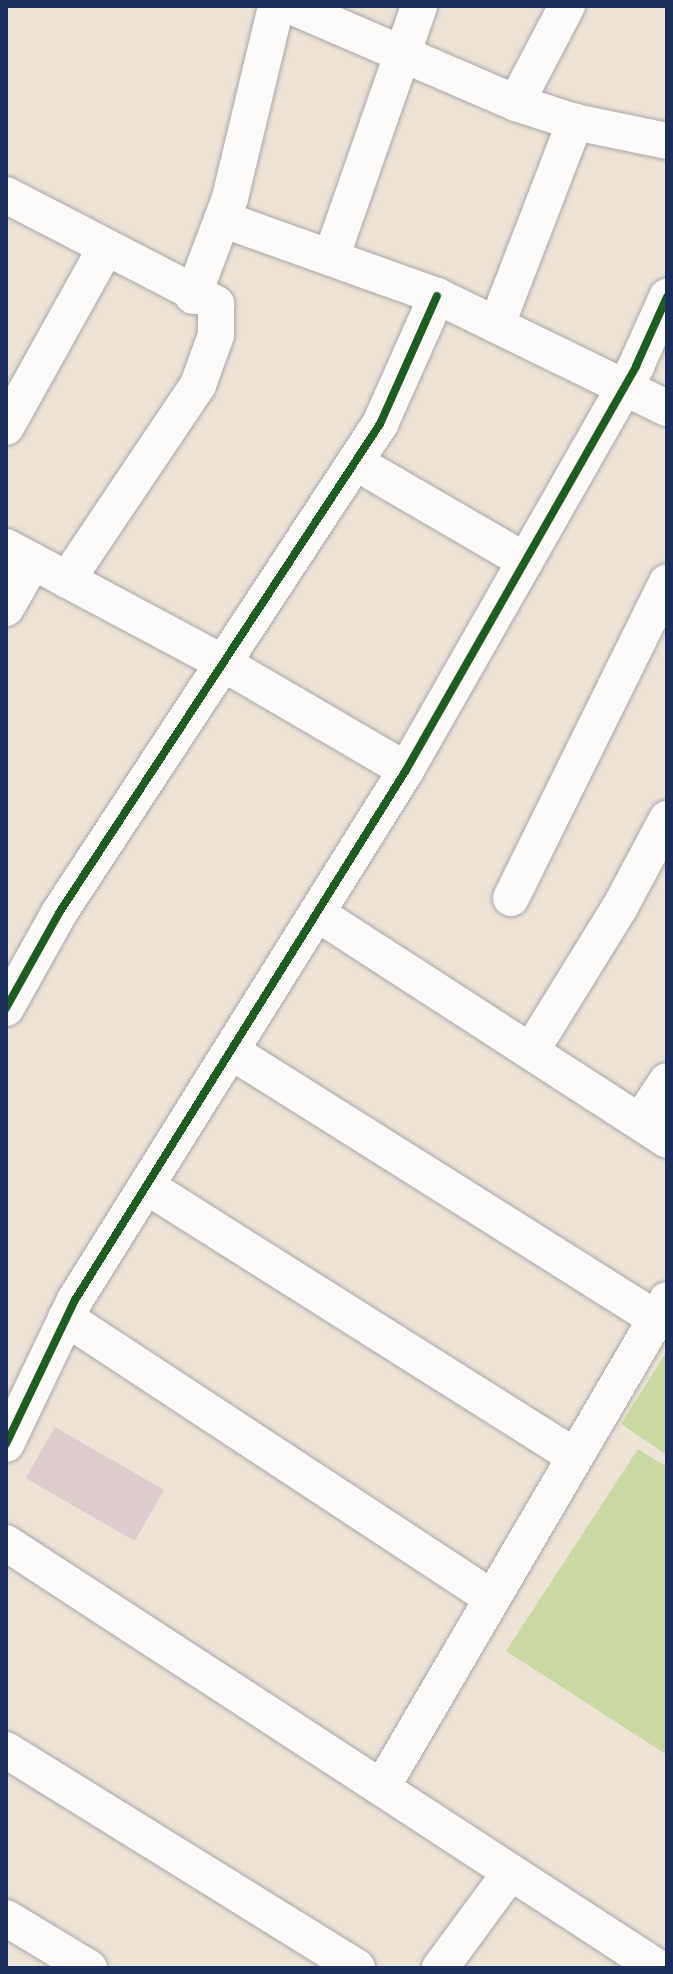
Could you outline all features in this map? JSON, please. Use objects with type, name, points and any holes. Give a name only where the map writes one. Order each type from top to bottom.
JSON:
[{"type":"street","points":[[193,296],[222,219],[276,6]]},
{"type":"street","points":[[291,6],[516,103],[575,122],[667,141]]},
{"type":"street","points":[[332,255],[419,6]]},
{"type":"street","points":[[516,103],[567,6]]},
{"type":"street","points":[[497,324],[575,122]]},
{"type":"street","points":[[6,195],[193,296],[216,304],[216,335],[198,385],[67,580]]},
{"type":"street","points":[[222,219],[332,255],[437,296],[667,408]]},
{"type":"street","points":[[6,427],[105,249]]},
{"type":"street","points":[[6,1008],[59,913],[380,424],[437,296]]},
{"type":"street","points":[[6,1444],[66,1318],[234,1053],[406,770],[624,386],[667,297]]},
{"type":"street","points":[[355,462],[525,561]]},
{"type":"street","points":[[6,608],[20,554],[223,663],[406,770]]},
{"type":"street","points":[[511,898],[667,582]]},
{"type":"street","points":[[531,1051],[620,907],[667,819]]},
{"type":"street","points":[[318,914],[654,1131],[667,1081]]},
{"type":"street","points":[[234,1053],[661,1309],[382,1787]]},
{"type":"street","points":[[148,1187],[574,1456]]},
{"type":"street","points":[[66,1318],[492,1598]]},
{"type":"street","points":[[6,1543],[658,1968]]},
{"type":"street","points":[[6,1750],[357,1968]]},
{"type":"street","points":[[440,1968],[510,1873]]},
{"type":"street","points":[[6,1918],[89,1968]]},
{"type":"green space","points":[[667,1351],[667,1455],[621,1424]]},
{"type":"green space","points":[[638,1449],[667,1467],[667,1755],[506,1651]]},
{"type":"building","points":[[55,1427],[164,1490],[135,1541],[26,1478]]},
{"type":"cycle path","points":[[6,1008],[59,913],[380,424],[437,296]]},
{"type":"cycle path","points":[[6,1444],[75,1300],[406,770],[636,366],[667,297]]}]
